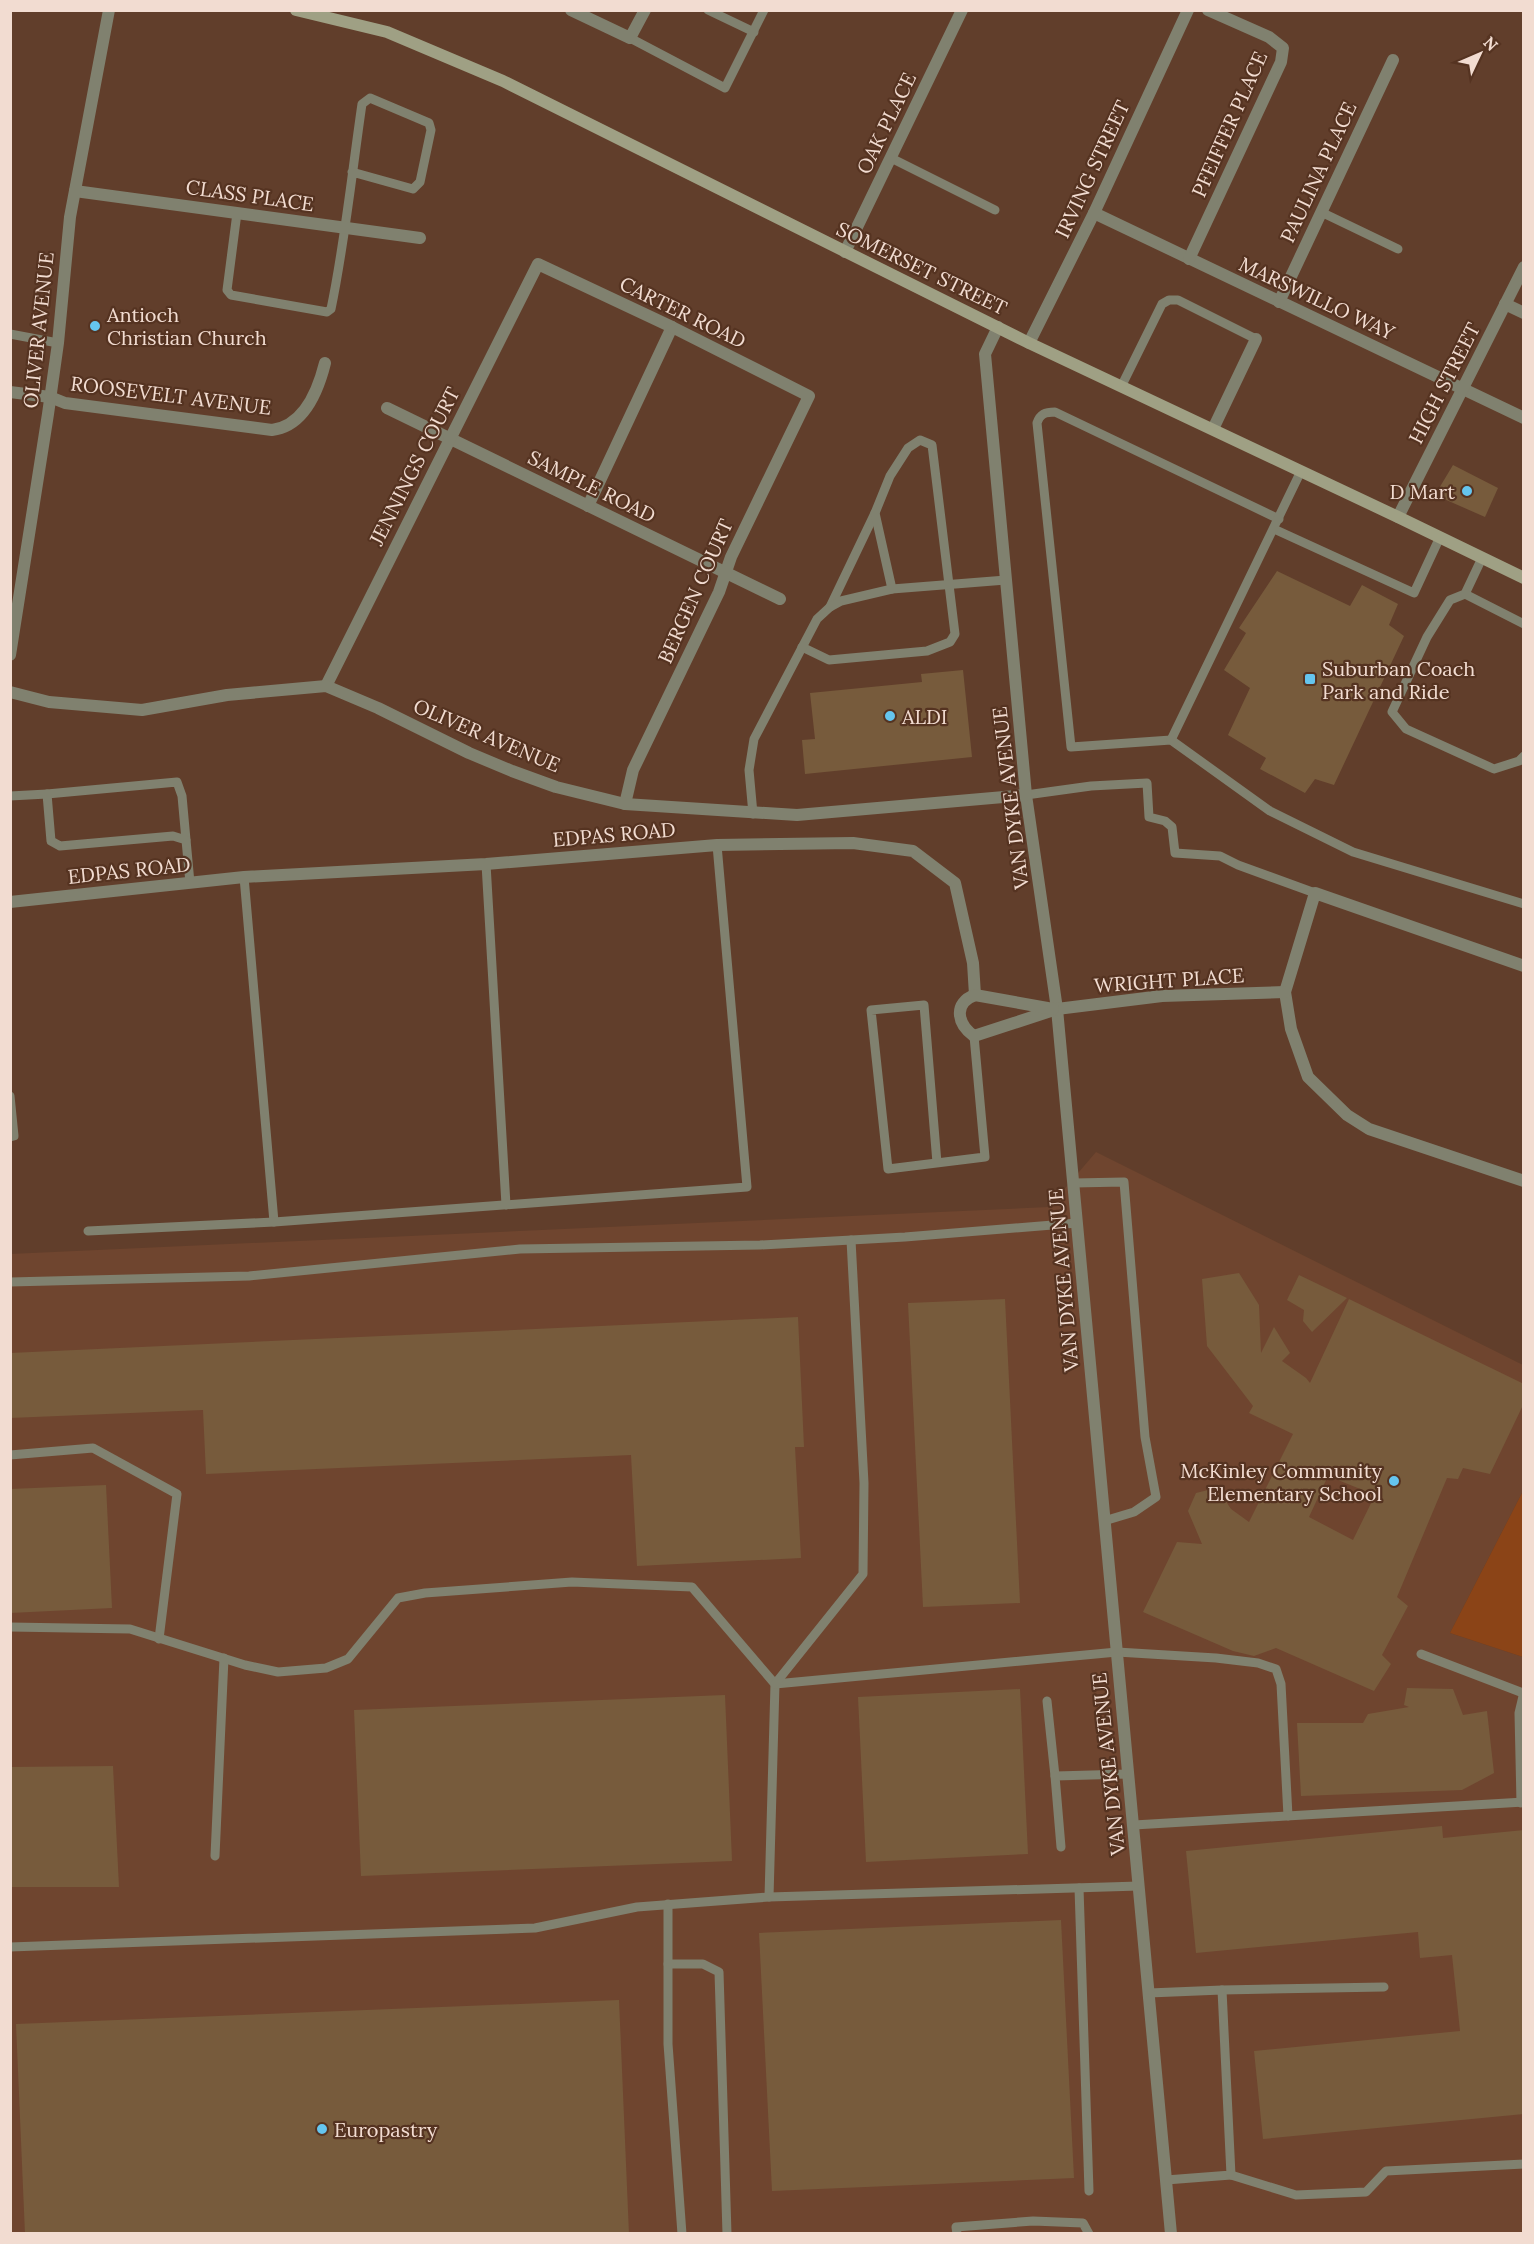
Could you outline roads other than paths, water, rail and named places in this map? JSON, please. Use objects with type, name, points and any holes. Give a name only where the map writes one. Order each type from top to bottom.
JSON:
[{"type":"main road","name":"SOMERSET STREET","points":[[296,10],[336,14],[387,32],[504,81],[1029,343],[1524,578]]},
{"type":"street","name":"OLIVER AVENUE","points":[[10,656],[58,342],[70,217],[109,10]]},
{"type":"street","points":[[571,10],[630,38],[645,10]]},
{"type":"street","name":"OAK PLACE","points":[[845,252],[963,10]]},
{"type":"street","name":"IRVING STREET","points":[[1029,343],[1094,213],[1188,10]]},
{"type":"street","name":"PFEIFFER PLACE","points":[[1189,259],[1281,62],[1283,48],[1269,38],[1208,10]]},
{"type":"street","name":"PAULINA PLACE","points":[[1279,302],[1393,60]]},
{"type":"street","name":"CLASS PLACE","points":[[75,191],[420,238]]},
{"type":"street","name":"MARSWILLO WAY","points":[[1094,213],[1524,418]]},
{"type":"street","name":"CARTER ROAD","points":[[538,264],[672,327],[809,396]]},
{"type":"street","name":"JENNINGS COURT","points":[[326,686],[538,264]]},
{"type":"street","name":"HIGH STREET","points":[[1398,517],[1524,267]]},
{"type":"street","points":[[1505,304],[1524,313]]},
{"type":"street","points":[[588,506],[672,327]]},
{"type":"street","name":"VAN DYKE AVENUE","points":[[998,327],[985,354],[1026,795],[1057,1009],[1171,2234]]},
{"type":"street","points":[[1213,429],[1256,339]]},
{"type":"street","name":"ROOSEVELT AVENUE","points":[[10,392],[50,397],[65,403],[272,430],[283,429],[294,422],[310,402],[319,387],[325,363]]},
{"type":"street","name":"BERGEN COURT","points":[[625,804],[633,770],[719,592],[730,557],[809,396]]},
{"type":"street","name":"SAMPLE ROAD","points":[[387,408],[780,599]]},
{"type":"street","name":"OLIVER AVENUE","points":[[10,692],[50,702],[142,710],[227,695],[326,686],[512,771],[556,787],[625,804],[753,814],[797,815],[1026,795]]},
{"type":"street","name":"EDPAS ROAD","points":[[10,902],[244,877],[486,864],[717,845],[853,843],[914,851],[955,883],[973,963],[975,995]]},
{"type":"street","points":[[1524,966],[1315,893],[1285,992],[1291,1029],[1308,1077],[1347,1115],[1369,1129],[1524,1180]]},
{"type":"street","name":"WRIGHT PLACE","points":[[1057,1009],[1162,996],[1285,992]]},
{"type":"street","points":[[975,995],[1057,1009],[974,1036],[965,1028],[959,1017],[964,1002],[975,995]]},
{"type":"lane","points":[[708,10],[754,32]]},
{"type":"lane","points":[[630,38],[725,88],[764,10]]},
{"type":"lane","points":[[237,213],[227,290],[231,295],[327,312],[330,309],[337,278],[343,228],[362,104],[370,98],[429,123],[431,130],[420,182],[413,189],[352,172]]},
{"type":"lane","points":[[891,158],[995,210]]},
{"type":"lane","points":[[1321,212],[1398,249]]},
{"type":"lane","points":[[1121,387],[1162,304],[1169,300],[1178,300],[1256,339]]},
{"type":"lane","points":[[10,334],[58,342]]},
{"type":"lane","points":[[1279,519],[1055,412],[1043,413],[1039,417],[1037,423],[1071,747],[1171,740],[1270,811],[1353,852],[1524,904]]},
{"type":"lane","points":[[802,647],[829,660],[927,651],[950,642],[955,634],[932,445],[920,440],[908,448],[890,476],[830,607]]},
{"type":"lane","points":[[1171,740],[1301,471]]},
{"type":"lane","points":[[875,513],[892,589]]},
{"type":"lane","points":[[1274,529],[1414,593],[1440,537]]},
{"type":"lane","points":[[1482,558],[1465,594],[1450,600],[1426,637],[1392,712],[1406,729],[1494,769],[1520,761],[1524,756]]},
{"type":"lane","points":[[753,814],[749,770],[754,739],[817,619],[841,601],[892,589],[1006,580]]},
{"type":"lane","points":[[1465,594],[1524,624]]},
{"type":"lane","points":[[10,796],[177,782],[183,796],[190,883]]},
{"type":"lane","points":[[1026,795],[1091,786],[1147,783],[1149,817],[1165,821],[1172,827],[1175,853],[1220,856],[1238,865],[1315,893]]},
{"type":"lane","points":[[46,794],[51,841],[60,846],[173,836],[186,840]]},
{"type":"lane","points":[[88,1231],[274,1222],[747,1186],[717,845]]},
{"type":"lane","points":[[486,864],[506,1205]]},
{"type":"lane","points":[[244,877],[274,1222]]},
{"type":"lane","points":[[937,1162],[924,1005],[871,1010],[888,1169],[985,1157],[974,1036]]},
{"type":"lane","points":[[10,1096],[14,1136],[10,1137]]},
{"type":"lane","points":[[1074,1183],[1124,1182],[1145,1437],[1156,1497],[1134,1512],[1104,1521]]},
{"type":"lane","points":[[10,1282],[249,1276],[520,1249],[760,1245],[1077,1223]]},
{"type":"lane","points":[[769,1897],[775,1684],[862,1574],[864,1483],[851,1240]]},
{"type":"lane","points":[[10,1455],[93,1448],[177,1494],[159,1639]]},
{"type":"lane","points":[[10,1627],[130,1629],[278,1672],[326,1668],[348,1659],[398,1598],[425,1593],[573,1582],[692,1587],[775,1684]]},
{"type":"lane","points":[[775,1684],[1117,1653],[1216,1658],[1258,1663],[1276,1670],[1281,1684],[1288,1816]]},
{"type":"lane","points":[[1134,1825],[1522,1803],[1519,1713],[1523,1693],[1421,1654]]},
{"type":"lane","points":[[215,1856],[224,1658]]},
{"type":"lane","points":[[1047,1701],[1060,1847]]},
{"type":"lane","points":[[1054,1776],[1128,1774]]},
{"type":"lane","points":[[10,1947],[535,1928],[637,1907],[668,1904],[769,1897],[1140,1886]]},
{"type":"lane","points":[[1079,1888],[1089,2192]]},
{"type":"lane","points":[[668,1904],[668,2044],[682,2234]]},
{"type":"lane","points":[[668,1964],[703,1964],[719,1972],[727,2234]]},
{"type":"lane","points":[[1149,1993],[1384,1987]]},
{"type":"lane","points":[[1222,1990],[1231,2175]]},
{"type":"lane","points":[[1166,2180],[1231,2175],[1296,2195],[1354,2193],[1366,2192],[1386,2171],[1524,2164]]},
{"type":"lane","points":[[957,2234],[956,2228],[1033,2221],[1083,2223],[1089,2234]]},
{"type":"place","name":"Antioch Christian Church","points":[[95,326]]},
{"type":"place","name":"D Mart","points":[[1467,491]]},
{"type":"place","name":"Suburban Coach Park and Ride","points":[[1310,679]]},
{"type":"place","name":"ALDI","points":[[890,716]]},
{"type":"place","name":"McKinley Community Elementary School","points":[[1394,1481]]},
{"type":"place","name":"Europastry","points":[[322,2129]]}]
